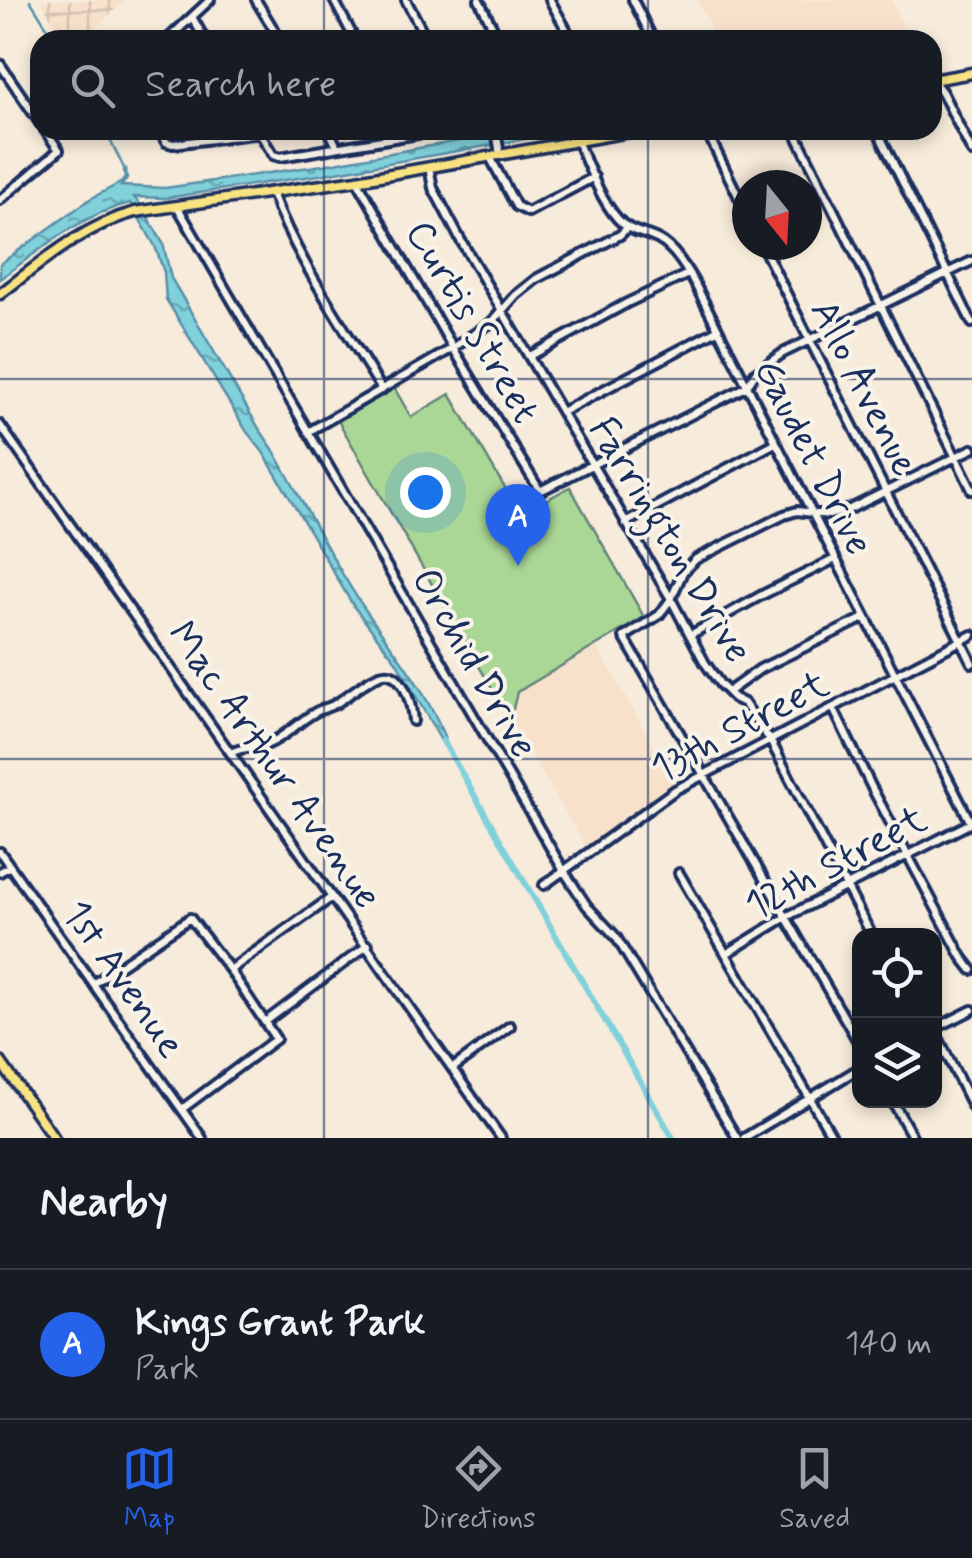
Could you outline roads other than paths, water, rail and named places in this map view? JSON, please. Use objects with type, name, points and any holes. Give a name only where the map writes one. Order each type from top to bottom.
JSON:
[{"type":"main road","points":[[942,78],[972,73]]},
{"type":"main road","points":[[0,294],[77,236],[110,219],[140,211],[357,180],[583,140]]},
{"type":"main road","points":[[0,1061],[54,1138]]},
{"type":"street","points":[[177,30],[210,0]]},
{"type":"street","points":[[256,0],[274,30]]},
{"type":"street","points":[[334,0],[350,30]]},
{"type":"street","points":[[406,0],[422,30]]},
{"type":"street","points":[[478,0],[494,30]]},
{"type":"street","points":[[550,0],[566,30]]},
{"type":"street","points":[[633,0],[648,30]]},
{"type":"street","points":[[192,17],[199,30]]},
{"type":"street","points":[[0,64],[30,108]]},
{"type":"street","points":[[942,92],[972,152]]},
{"type":"street","points":[[0,200],[59,150],[52,140]]},
{"type":"street","points":[[165,140],[173,144],[199,140]]},
{"type":"street","points":[[264,140],[272,155],[280,157],[370,140]]},
{"type":"street","points":[[334,140],[337,147]]},
{"type":"street","points":[[498,140],[500,153]]},
{"type":"street","points":[[711,140],[732,183]]},
{"type":"street","points":[[799,140],[972,490]]},
{"type":"street","points":[[882,140],[972,323]]},
{"type":"street","name":"Gaudet Drive","points":[[577,141],[608,206],[628,227],[661,240],[689,274],[972,824]]},
{"type":"street","points":[[490,157],[516,206],[528,212],[594,176]]},
{"type":"street","name":"Farrington Drive","points":[[429,167],[436,195],[712,674],[744,703],[770,740],[868,928]]},
{"type":"street","name":"Curtis Street","points":[[357,180],[540,491],[592,466]]},
{"type":"street","points":[[272,192],[283,222],[382,390]]},
{"type":"street","name":"Orchid Drive","points":[[177,206],[564,871],[586,906],[616,938],[741,1138]]},
{"type":"street","points":[[308,432],[453,348],[492,322],[536,279],[620,235],[628,227]]},
{"type":"street","name":"Allo Avenue","points":[[769,260],[972,663]]},
{"type":"street","points":[[592,466],[746,387],[768,363],[972,260]]},
{"type":"street","points":[[530,356],[689,274]]},
{"type":"street","points":[[562,412],[718,330]]},
{"type":"street","name":"Mac Arthur Avenue","points":[[0,425],[501,1138]]},
{"type":"street","points":[[625,523],[775,443]]},
{"type":"street","points":[[852,1030],[624,637],[659,615],[683,572],[696,559],[784,515],[829,515],[850,509],[972,449]]},
{"type":"street","points":[[690,635],[834,559]]},
{"type":"street","points":[[728,692],[760,669],[864,618]]},
{"type":"street","name":"13th Street","points":[[544,886],[660,800],[703,774],[972,634]]},
{"type":"street","points":[[232,753],[244,746],[266,746],[381,674],[394,675],[399,681],[412,721]]},
{"type":"street","points":[[833,708],[872,788],[972,970]]},
{"type":"street","name":"12th Street","points":[[726,954],[786,917],[972,824]]},
{"type":"street","name":"1st Avenue","points":[[0,852],[202,1138]]},
{"type":"street","points":[[0,872],[10,866]]},
{"type":"street","points":[[678,873],[833,1138]]},
{"type":"street","points":[[230,970],[332,896]]},
{"type":"street","points":[[93,984],[190,918],[230,970],[276,1039],[182,1109]]},
{"type":"street","points":[[265,1022],[368,946]]},
{"type":"street","points":[[942,1025],[972,1010]]},
{"type":"street","points":[[453,1068],[510,1026]]},
{"type":"street","points":[[942,1045],[972,1106]]},
{"type":"street","points":[[741,1138],[852,1073]]},
{"type":"street","points":[[896,1108],[913,1138]]},
{"type":"water","points":[[464,140],[520,140],[165,198],[134,197],[163,243],[171,278],[350,586],[421,690],[440,726],[447,745],[444,746],[396,661],[354,607],[263,452],[166,299],[164,272],[155,246],[130,203],[78,224],[0,279],[0,264],[90,199],[122,182],[126,169],[127,179],[121,186],[165,188]]},
{"type":"waterway","points":[[30,0],[49,30]]},
{"type":"waterway","points":[[110,140],[125,170]]},
{"type":"waterway","points":[[443,741],[673,1138]]},
{"type":"place","name":"Kings Grant Park","points":[[518,566]]}]
